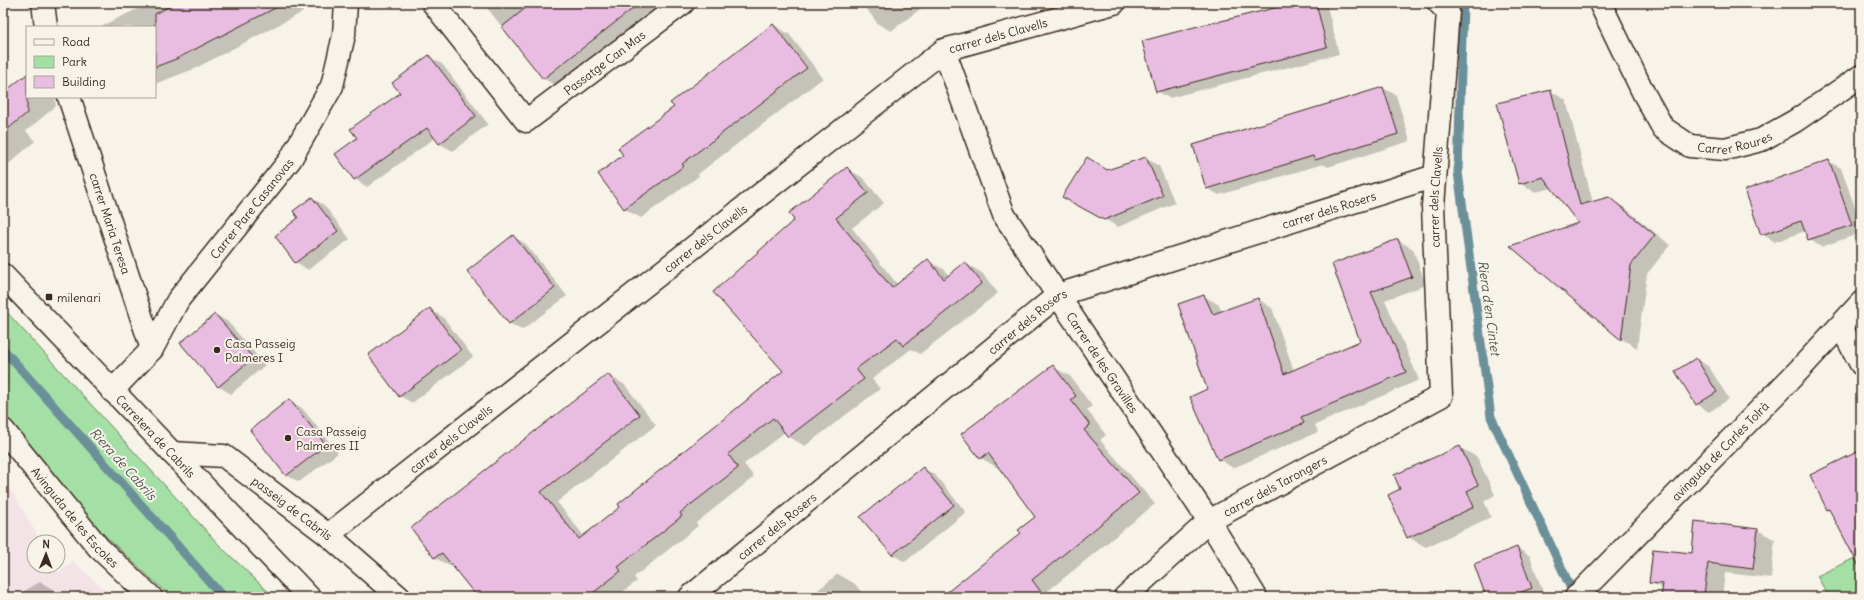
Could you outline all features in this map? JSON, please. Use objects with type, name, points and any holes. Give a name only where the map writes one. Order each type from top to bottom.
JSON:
[{"type":"street","points":[[43,3],[46,26]]},
{"type":"street","name":"Carrer Pare Casanovas","points":[[112,390],[152,349],[178,300],[290,160],[332,86],[344,35],[346,3]]},
{"type":"street","name":"Passatge Can Mas","points":[[433,3],[526,121],[683,3]]},
{"type":"street","name":"carrer dels Clavells","points":[[328,536],[944,50],[1114,3]]},
{"type":"street","name":"carrer dels Clavells","points":[[1439,3],[1448,12],[1432,206],[1441,396]]},
{"type":"street","name":"Carrer Roures","points":[[1600,3],[1644,94],[1663,128],[1690,146],[1725,149],[1761,140],[1795,121],[1861,76]]},
{"type":"street","name":"Carrer de les Gravilles","points":[[944,50],[1004,214],[1209,521],[1256,597]]},
{"type":"street","name":"carrer Maria Teresa","points":[[68,98],[152,349]]},
{"type":"street","name":"carrer dels Rosers","points":[[690,597],[1058,295],[1435,176]]},
{"type":"street","name":"Carretera de Cabrils","points":[[3,275],[309,597]]},
{"type":"street","name":"avinguda de Carles Tolrà","points":[[1576,597],[1841,327],[1861,303]]},
{"type":"street","points":[[1841,327],[1861,364]]},
{"type":"street","name":"carrer dels Tarongers","points":[[1125,597],[1209,521],[1441,396]]},
{"type":"street","name":"Avinguda de les Escoles","points":[[4,432],[99,548],[151,597]]},
{"type":"street","name":"passeig de Cabrils","points":[[172,453],[224,456],[328,536],[399,597]]},
{"type":"shaded area","points":[[3,488],[12,491],[36,534],[26,534],[26,574],[66,574],[66,566],[73,561],[112,597],[3,597]]},
{"type":"green space","points":[[3,308],[221,547],[274,597],[171,597],[101,532],[3,423]]},
{"type":"green space","points":[[1861,555],[1861,597],[1829,597],[1817,576]]},
{"type":"building","points":[[176,3],[285,3],[176,59],[156,67],[155,14]]},
{"type":"building","points":[[532,3],[640,3],[543,79],[502,27]]},
{"type":"building","points":[[1295,3],[1316,3],[1327,47],[1156,92],[1142,41],[1217,21]]},
{"type":"building","points":[[773,24],[807,68],[682,164],[684,166],[624,209],[598,174],[623,155],[618,148],[674,107],[670,103]]},
{"type":"building","points":[[429,55],[476,116],[439,144],[427,128],[354,180],[335,154],[357,138],[350,129],[400,93],[392,83]]},
{"type":"building","points":[[26,75],[27,113],[3,133],[3,93]]},
{"type":"building","points":[[1383,87],[1398,134],[1315,160],[1313,156],[1206,189],[1193,145]]},
{"type":"building","points":[[1551,90],[1580,205],[1609,197],[1655,235],[1631,265],[1621,340],[1510,246],[1578,223],[1543,177],[1519,184],[1497,103]]},
{"type":"building","points":[[1087,157],[1107,170],[1146,157],[1163,196],[1104,220],[1062,197]]},
{"type":"building","points":[[1829,160],[1852,225],[1808,240],[1801,221],[1761,235],[1745,190]]},
{"type":"building","points":[[847,167],[868,193],[836,218],[892,288],[928,259],[944,279],[965,262],[982,283],[903,346],[897,338],[856,369],[864,379],[788,437],[773,418],[728,454],[738,468],[680,513],[682,516],[618,567],[621,571],[588,597],[477,597],[442,553],[434,558],[411,528],[608,374],[640,415],[541,492],[579,539],[620,507],[618,504],[783,371],[713,292],[794,220],[789,213]]},
{"type":"building","points":[[312,197],[338,231],[295,263],[275,236],[298,218],[293,211]]},
{"type":"building","points":[[513,235],[555,288],[509,324],[467,271]]},
{"type":"building","points":[[1398,239],[1412,277],[1371,292],[1406,372],[1301,417],[1304,423],[1218,460],[1190,397],[1207,389],[1178,304],[1204,295],[1213,314],[1258,298],[1284,374],[1360,341],[1332,264]]},
{"type":"building","points":[[430,308],[461,350],[399,397],[368,355]]},
{"type":"building","name":"Casa Passeig Palmeres I","points":[[215,314],[253,358],[218,387],[180,343]]},
{"type":"building","points":[[1696,358],[1717,392],[1696,405],[1675,371]]},
{"type":"building","points":[[1053,365],[1076,396],[1071,400],[1090,425],[1084,430],[1139,493],[1032,580],[1045,597],[941,597],[1021,533],[1018,530],[1035,517],[988,453],[980,459],[961,434]]},
{"type":"building","name":"Casa Passeig Palmeres II","points":[[289,399],[326,445],[286,476],[250,430]]},
{"type":"building","points":[[1460,446],[1478,485],[1467,491],[1474,507],[1407,538],[1388,495],[1400,489],[1394,475]]},
{"type":"building","points":[[1861,450],[1861,570],[1829,509],[1827,510],[1810,475]]},
{"type":"building","points":[[923,467],[954,505],[892,555],[860,517]]},
{"type":"building","points":[[1695,521],[1758,529],[1753,569],[1708,563],[1704,595],[1694,594],[1694,597],[1661,597],[1663,584],[1649,583],[1653,549],[1692,553]]},
{"type":"building","points":[[1517,547],[1532,588],[1508,597],[1486,597],[1474,564]]},
{"type":"waterway","name":"Riera d'en Cintet","points":[[1463,3],[1458,172],[1491,417],[1575,597]]},
{"type":"waterway","name":"Riera de Cabrils","points":[[3,349],[223,597]]},
{"type":"place","name":"milenari","points":[[49,297]]},
{"type":"place","name":"Casa Passeig Palmeres I","points":[[217,350]]},
{"type":"place","name":"Casa Passeig Palmeres II","points":[[288,438]]}]
